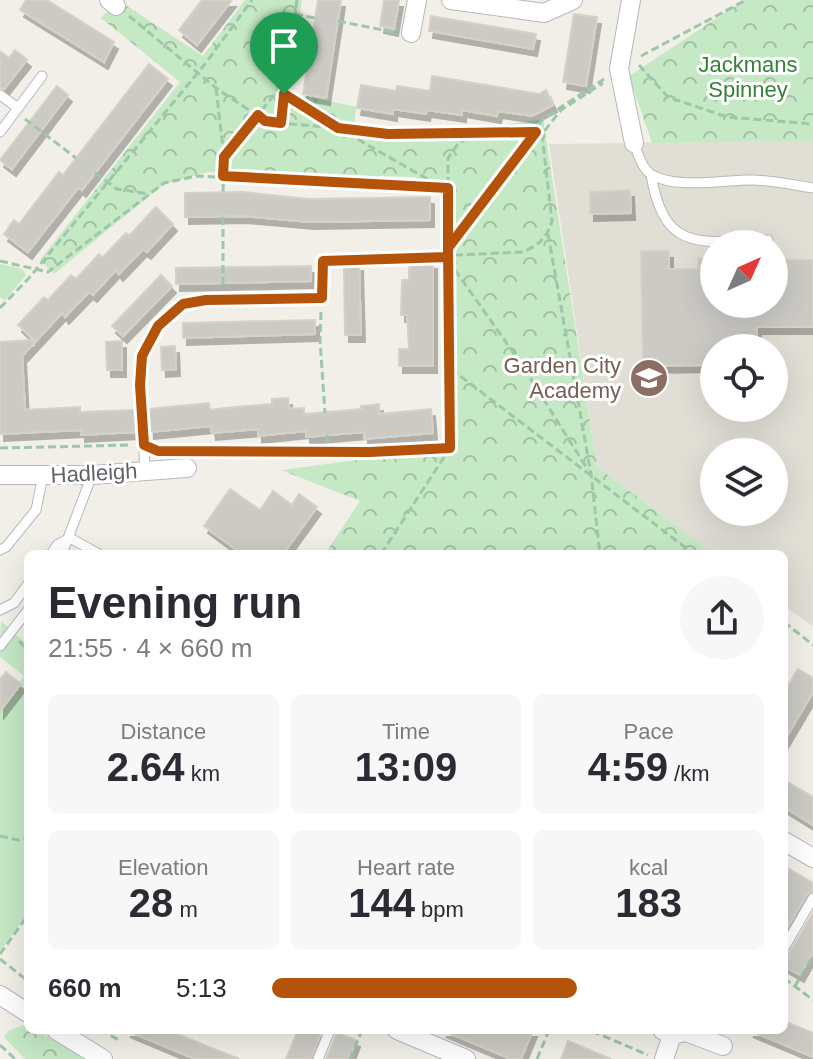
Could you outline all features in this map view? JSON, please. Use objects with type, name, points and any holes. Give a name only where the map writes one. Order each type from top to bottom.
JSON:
[{"type":"street","points":[[411,33],[417,0]]},
{"type":"street","points":[[451,0],[544,13],[573,0]]},
{"type":"street","points":[[631,0],[620,71],[634,143]]},
{"type":"street","name":"Hadleigh","points":[[0,475],[92,475],[145,470],[188,459]]},
{"type":"street","points":[[788,843],[813,858]]},
{"type":"street","points":[[3,1004],[24,1012]]},
{"type":"street","points":[[62,1034],[103,1059]]},
{"type":"street","points":[[407,1034],[466,1059]]},
{"type":"street","points":[[664,1059],[667,1034]]},
{"type":"street","points":[[691,1034],[723,1046]]},
{"type":"lane","points":[[0,132],[42,76]]},
{"type":"lane","points":[[0,95],[17,110]]},
{"type":"lane","points":[[634,143],[641,163],[651,175],[656,200],[670,227],[685,237],[700,241]]},
{"type":"lane","points":[[651,175],[701,183],[753,180],[813,188]]},
{"type":"lane","points":[[145,470],[140,385],[142,356],[158,326],[183,304],[322,298]]},
{"type":"lane","points":[[0,550],[6,547],[36,510],[43,475]]},
{"type":"lane","points":[[64,550],[92,475]]},
{"type":"lane","points":[[54,550],[70,538]]},
{"type":"lane","points":[[70,538],[92,550]]},
{"type":"lane","points":[[0,610],[14,603],[24,589]]},
{"type":"lane","points":[[0,646],[24,615]]},
{"type":"lane","points":[[788,941],[813,898]]},
{"type":"lane","points":[[318,1059],[328,1034]]},
{"type":"path","points":[[0,308],[108,183],[252,0]]},
{"type":"path","points":[[281,123],[297,0]]},
{"type":"path","points":[[734,0],[735,6]]},
{"type":"path","points":[[746,0],[633,60],[668,97],[727,117],[813,124]]},
{"type":"path","points":[[112,3],[199,71],[216,88],[265,121],[388,134],[536,132]]},
{"type":"path","points":[[295,13],[315,18]]},
{"type":"path","points":[[338,21],[411,33]]},
{"type":"path","points":[[448,248],[543,119],[620,71]]},
{"type":"path","points":[[600,550],[591,474],[548,234],[551,211],[542,134],[561,110],[620,71]]},
{"type":"path","points":[[224,157],[286,80]]},
{"type":"path","points":[[216,88],[224,157],[223,193]]},
{"type":"path","points":[[284,94],[441,187]]},
{"type":"path","points":[[17,110],[76,158]]},
{"type":"path","points":[[384,550],[450,448],[448,158],[458,144],[473,134]]},
{"type":"path","points":[[95,173],[117,189],[149,194]]},
{"type":"path","points":[[0,261],[48,272],[164,183],[197,176],[448,188]]},
{"type":"path","points":[[223,216],[223,300]]},
{"type":"path","points":[[325,413],[320,340],[323,261],[448,259],[523,252],[538,245],[548,234]]},
{"type":"path","points":[[448,259],[522,365],[591,474]]},
{"type":"path","points":[[451,369],[689,550]]},
{"type":"path","points":[[327,435],[329,451]]},
{"type":"path","points":[[0,448],[144,445]]},
{"type":"path","points":[[188,459],[450,448]]},
{"type":"path","points":[[788,625],[813,645]]},
{"type":"path","points":[[0,836],[24,839]]},
{"type":"path","points":[[0,954],[24,921]]},
{"type":"path","points":[[795,986],[813,956]]},
{"type":"path","points":[[0,959],[24,978]]},
{"type":"path","points":[[788,981],[813,1000]]},
{"type":"path","points":[[108,1034],[119,1040]]},
{"type":"path","points":[[350,1059],[360,1034]]},
{"type":"path","points":[[537,1059],[547,1034]]},
{"type":"path","points":[[600,1034],[658,1059]]},
{"type":"path","points":[[0,1045],[15,1059]]},
{"type":"shaded area","name":"Garden City Academy","points":[[813,141],[813,626],[788,609],[788,550],[709,550],[597,467],[549,144]]},
{"type":"green space","points":[[118,0],[203,56],[245,0],[302,0],[287,92],[356,107],[354,125],[446,133],[543,119],[597,467],[709,550],[328,550],[360,501],[281,470],[450,448],[448,196],[415,177],[208,172],[164,184],[54,274],[40,260],[180,82],[101,18]]},
{"type":"green space","name":"Jackmans Spinney","points":[[744,0],[813,0],[813,141],[652,143],[629,76]]},
{"type":"green space","points":[[0,264],[22,269],[26,275],[5,300],[0,297]]},
{"type":"green space","points":[[1,621],[24,641],[24,676],[0,657]]},
{"type":"green space","points":[[24,676],[24,919],[0,951],[0,709]]},
{"type":"green space","points":[[24,1025],[24,1034],[43,1034],[87,1059],[25,1059],[4,1037],[8,1031]]},
{"type":"building","points":[[26,0],[47,0],[114,42],[104,62],[20,10]]},
{"type":"building","points":[[202,0],[232,0],[197,45],[179,30]]},
{"type":"building","points":[[318,0],[341,0],[326,98],[303,94]]},
{"type":"building","points":[[384,0],[399,0],[394,29],[380,26]]},
{"type":"building","points":[[574,14],[597,17],[586,86],[563,82]]},
{"type":"building","points":[[431,16],[536,34],[533,49],[429,31]]},
{"type":"building","points":[[15,50],[27,60],[4,89],[0,88],[0,51],[9,58]]},
{"type":"building","points":[[149,64],[168,79],[82,190],[79,187],[28,252],[4,234],[14,220],[19,224],[59,172],[63,175]]},
{"type":"building","points":[[432,76],[539,94],[546,90],[553,105],[532,116],[498,111],[497,116],[462,110],[462,115],[427,110],[426,114],[393,109],[393,114],[357,108],[361,85],[396,91],[397,86],[430,91]]},
{"type":"building","points":[[57,86],[68,95],[12,169],[0,160]]},
{"type":"building","points":[[630,190],[631,213],[590,214],[590,192]]},
{"type":"building","points":[[243,192],[309,199],[430,197],[430,220],[310,222],[243,216],[185,217],[185,193]]},
{"type":"building","points":[[156,207],[173,224],[147,252],[143,249],[119,274],[116,270],[93,295],[89,292],[65,317],[62,313],[22,356],[25,410],[80,407],[80,412],[134,410],[135,432],[81,435],[81,430],[0,434],[0,342],[34,340],[18,325],[44,297],[48,300],[71,275],[76,279],[99,254],[102,258],[126,233],[129,236]]},
{"type":"building","points":[[641,251],[669,251],[669,269],[698,269],[700,258],[700,318],[788,318],[788,260],[813,260],[813,327],[757,327],[757,334],[700,334],[700,365],[643,366]]},
{"type":"building","points":[[433,262],[433,366],[399,366],[399,349],[409,349],[407,315],[401,315],[402,280],[409,280],[409,263]]},
{"type":"building","points":[[359,264],[361,335],[345,335],[344,265]]},
{"type":"building","points":[[311,266],[311,281],[176,284],[176,268]]},
{"type":"building","points":[[161,275],[172,286],[123,336],[112,326]]},
{"type":"building","points":[[315,320],[315,334],[183,338],[183,323]]},
{"type":"building","points":[[122,341],[122,370],[107,370],[106,342]]},
{"type":"building","points":[[175,346],[176,369],[162,370],[161,347]]},
{"type":"building","points":[[288,398],[289,409],[304,408],[304,414],[362,409],[361,406],[379,404],[379,414],[431,409],[433,433],[364,439],[364,432],[306,437],[306,431],[258,436],[258,429],[212,433],[211,426],[150,432],[149,409],[209,403],[210,410],[272,404],[272,399]]},
{"type":"building","points":[[230,489],[260,510],[273,491],[292,505],[299,494],[317,507],[286,550],[237,550],[204,526]]},
{"type":"building","points":[[798,669],[813,678],[813,692],[788,734],[788,686]]},
{"type":"building","points":[[6,672],[21,684],[0,711],[0,679]]},
{"type":"building","points":[[788,782],[813,797],[813,825],[788,809]]},
{"type":"building","points":[[788,868],[813,883],[813,891],[807,894],[788,926]]},
{"type":"building","points":[[813,913],[813,952],[800,975],[788,968],[790,952]]},
{"type":"building","points":[[788,1023],[813,1033],[813,1057],[758,1034],[788,1034]]},
{"type":"building","points":[[136,1034],[177,1034],[239,1059],[195,1059]]},
{"type":"building","points":[[296,1034],[320,1034],[311,1059],[286,1059]]},
{"type":"building","points":[[337,1034],[356,1040],[349,1059],[326,1059]]},
{"type":"building","points":[[452,1034],[531,1034],[521,1059],[511,1059]]},
{"type":"building","points":[[568,1041],[611,1059],[561,1059]]},
{"type":"place","name":"Garden City Academy","points":[[649,378]]},
{"type":"route","points":[[284,94],[281,123],[265,121],[258,115],[224,157],[223,176],[448,188],[448,257],[323,261],[322,298],[206,300],[183,304],[158,326],[142,356],[140,385],[144,445],[158,451],[370,452],[450,448],[451,369],[448,260],[448,257],[448,248],[536,132],[388,134],[338,128],[284,94]]}]
